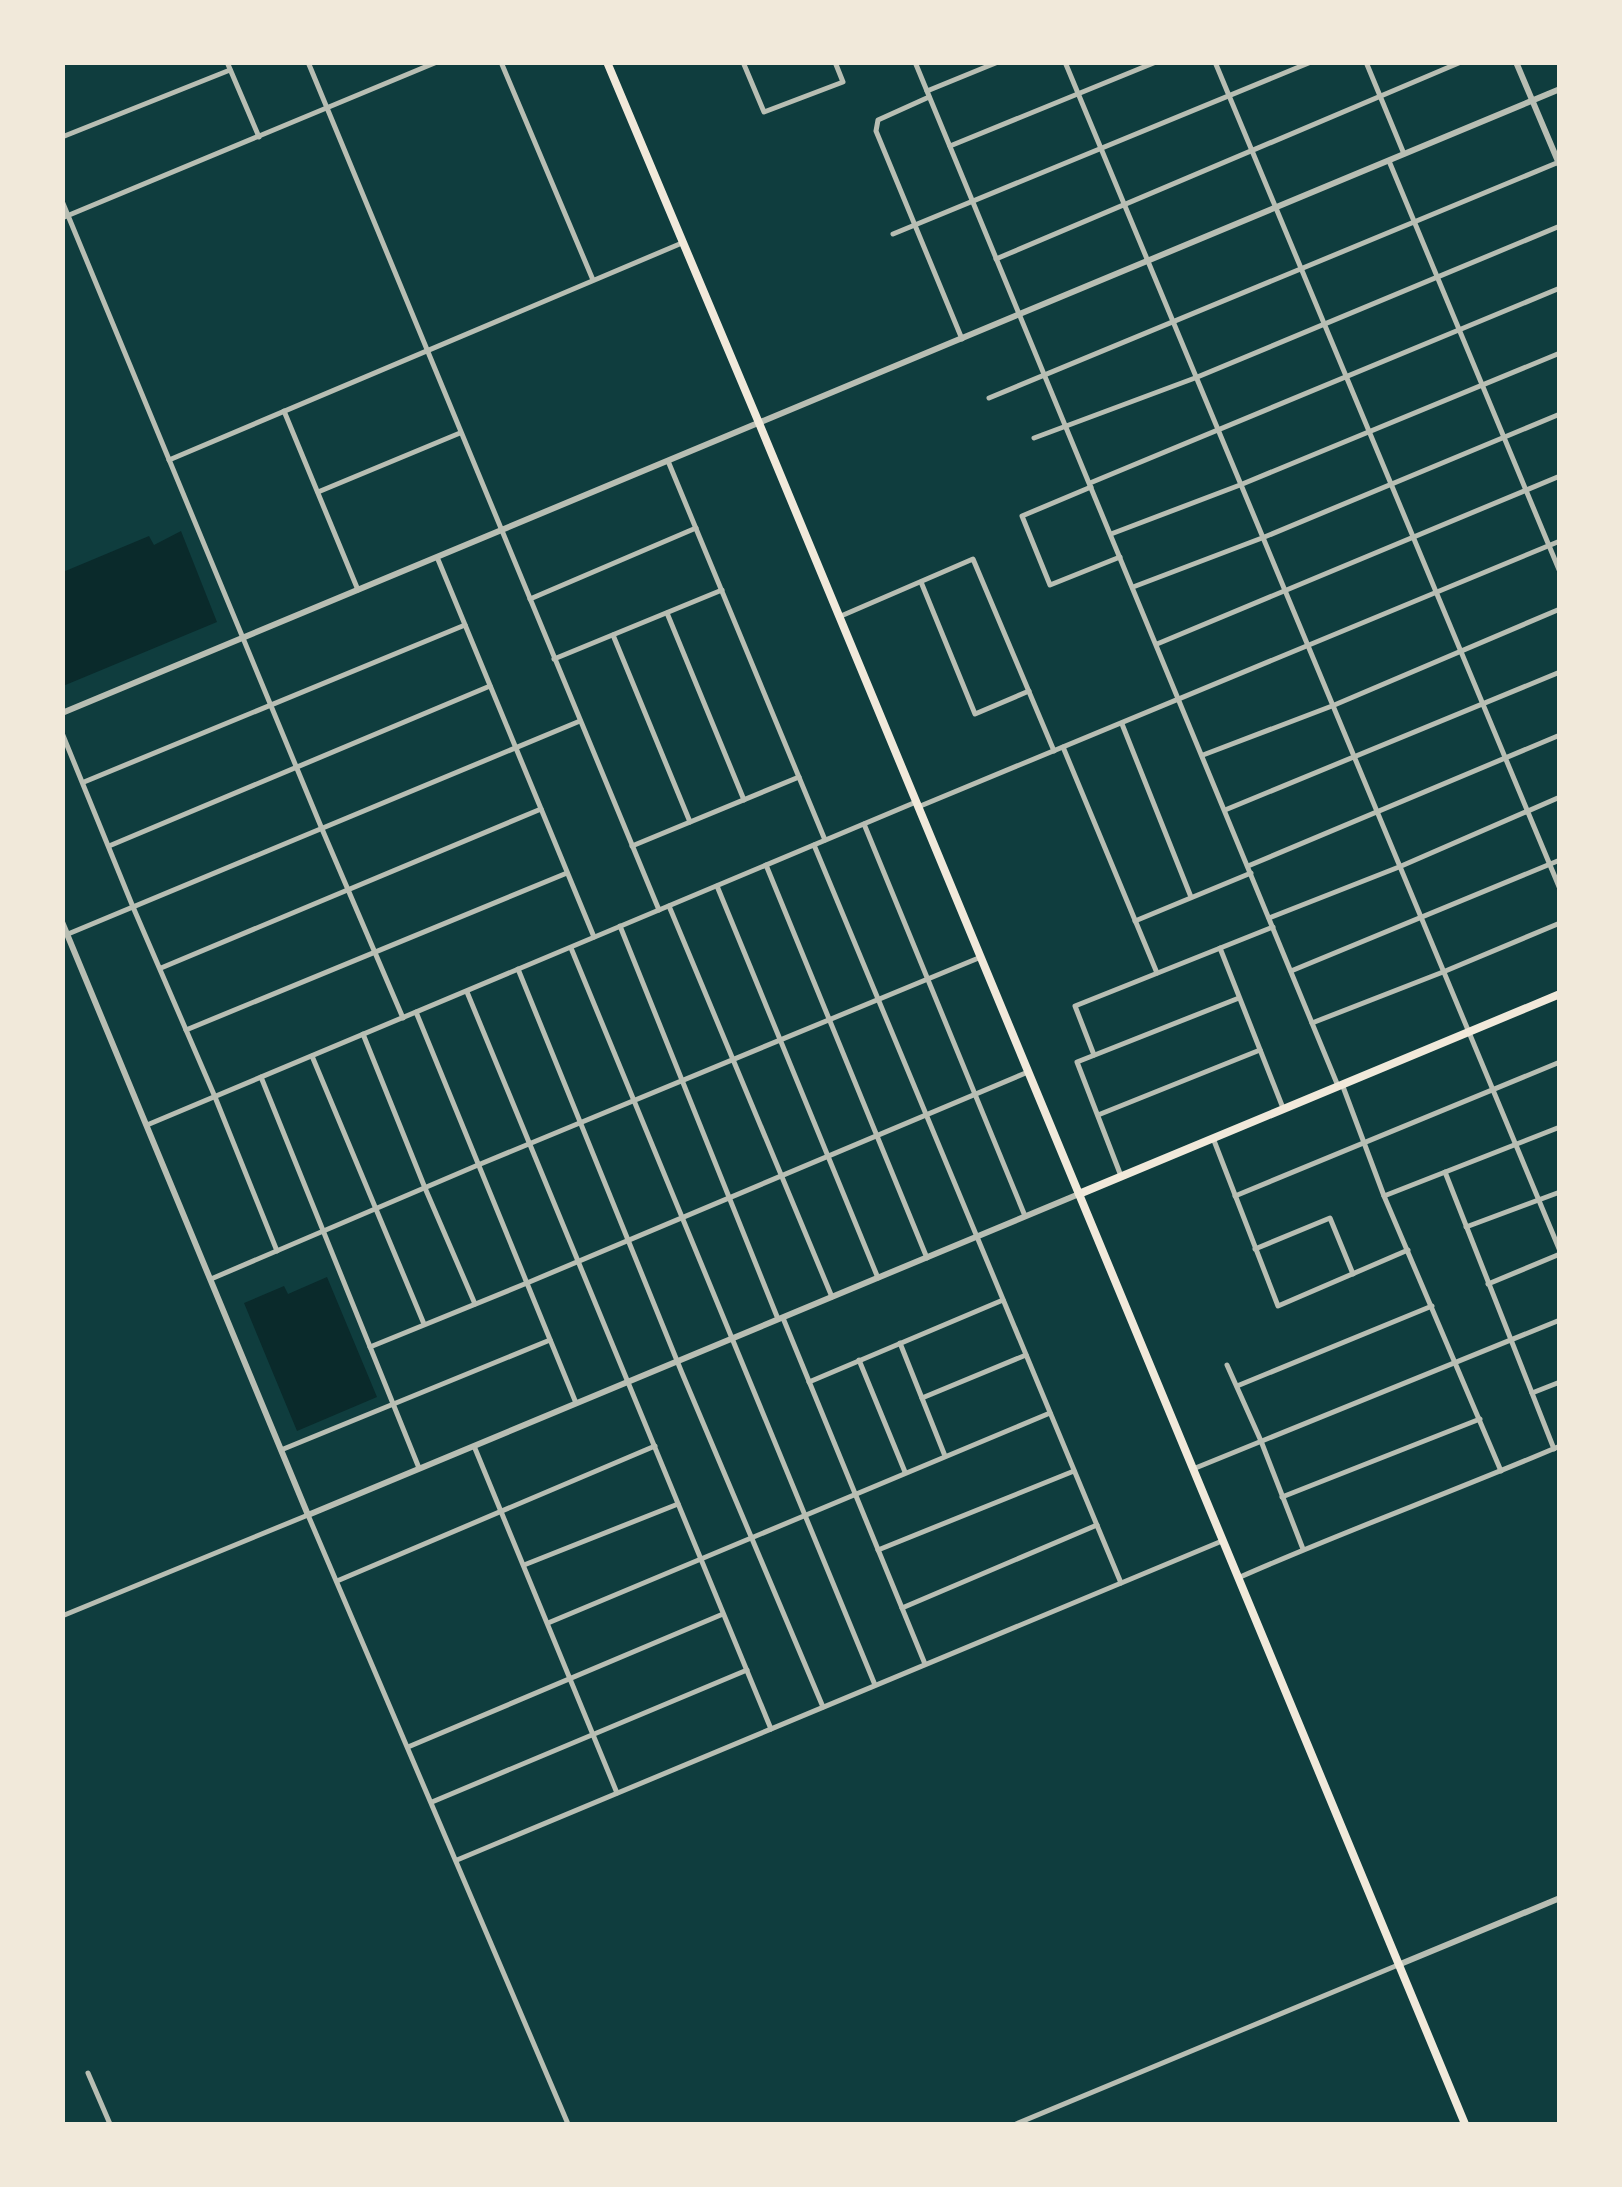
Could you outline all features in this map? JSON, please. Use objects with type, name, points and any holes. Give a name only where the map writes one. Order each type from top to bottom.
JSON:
[{"type":"main road","points":[[607,62],[1465,2124]]},
{"type":"main road","points":[[1079,1194],[1560,994]]},
{"type":"street","points":[[308,62],[659,910]]},
{"type":"street","points":[[65,217],[437,62]]},
{"type":"street","points":[[501,62],[594,280]]},
{"type":"street","points":[[743,62],[764,112],[843,82],[835,62]]},
{"type":"street","points":[[915,62],[1384,1196],[1502,1471]]},
{"type":"street","points":[[962,339],[876,131],[878,120],[998,62]]},
{"type":"street","points":[[1064,62],[1560,1253],[1488,1284]]},
{"type":"street","points":[[950,146],[1156,62]]},
{"type":"street","points":[[1214,62],[1560,889]]},
{"type":"street","points":[[892,234],[1311,62]]},
{"type":"street","points":[[1366,62],[1404,154]]},
{"type":"street","points":[[996,258],[1461,62]]},
{"type":"street","points":[[990,398],[1559,164],[1516,62]]},
{"type":"street","points":[[62,136],[229,66],[260,137]]},
{"type":"street","points":[[62,713],[1560,90]]},
{"type":"street","points":[[1389,161],[1560,572]]},
{"type":"street","points":[[62,201],[65,217],[402,1018]]},
{"type":"street","points":[[1034,438],[1195,378],[1560,226]]},
{"type":"street","points":[[169,460],[683,243]]},
{"type":"street","points":[[1120,556],[1050,585],[1022,516],[1217,430],[1560,288]]},
{"type":"street","points":[[1111,534],[1560,353]]},
{"type":"street","points":[[284,411],[358,590]]},
{"type":"street","points":[[1133,588],[1560,414]]},
{"type":"street","points":[[318,492],[460,433]]},
{"type":"street","points":[[668,461],[826,840]]},
{"type":"street","points":[[1157,644],[1560,476]]},
{"type":"street","points":[[530,599],[696,528]]},
{"type":"street","points":[[147,1125],[864,824],[1054,751],[1560,541]]},
{"type":"street","points":[[437,557],[594,937]]},
{"type":"street","points":[[840,617],[973,559],[1054,751]]},
{"type":"street","points":[[921,582],[975,714],[1029,691]]},
{"type":"street","points":[[554,659],[722,590]]},
{"type":"street","points":[[1202,755],[1332,706],[1560,609]]},
{"type":"street","points":[[667,613],[744,800]]},
{"type":"street","points":[[84,782],[466,625]]},
{"type":"street","points":[[613,635],[690,822]]},
{"type":"street","points":[[1225,810],[1560,672]]},
{"type":"street","points":[[109,846],[490,686]]},
{"type":"street","points":[[68,934],[580,721]]},
{"type":"street","points":[[1122,723],[1191,897]]},
{"type":"street","points":[[62,733],[277,1251]]},
{"type":"street","points":[[1135,921],[1376,812],[1560,735]]},
{"type":"street","points":[[1063,747],[1157,974]]},
{"type":"street","points":[[632,846],[799,778]]},
{"type":"street","points":[[1270,918],[1560,797]]},
{"type":"street","points":[[160,969],[541,809]]},
{"type":"street","points":[[864,824],[1025,1216]]},
{"type":"street","points":[[814,845],[1121,1583]]},
{"type":"street","points":[[1291,971],[1560,860]]},
{"type":"street","points":[[766,865],[926,1258]]},
{"type":"street","points":[[186,1030],[567,873]]},
{"type":"street","points":[[716,886],[878,1278]]},
{"type":"street","points":[[669,906],[832,1297]]},
{"type":"street","points":[[62,922],[308,1515],[568,2124]]},
{"type":"street","points":[[1312,1023],[1560,924]]},
{"type":"street","points":[[620,926],[925,1664]]},
{"type":"street","points":[[1094,1055],[1075,1006],[1273,927]]},
{"type":"street","points":[[570,947],[875,1686]]},
{"type":"street","points":[[1220,948],[1283,1108]]},
{"type":"street","points":[[211,1279],[981,956]]},
{"type":"street","points":[[518,969],[822,1707]]},
{"type":"street","points":[[466,991],[770,1729]]},
{"type":"street","points":[[1122,1176],[1077,1062],[1239,998]]},
{"type":"street","points":[[416,1012],[576,1404]]},
{"type":"street","points":[[363,1034],[475,1304]]},
{"type":"street","points":[[1098,1114],[1260,1050]]},
{"type":"street","points":[[312,1056],[424,1324]]},
{"type":"street","points":[[1234,1196],[1560,1062]]},
{"type":"street","points":[[370,1346],[527,1284],[1028,1072]]},
{"type":"street","points":[[261,1077],[420,1469]]},
{"type":"street","points":[[1384,1196],[1560,1126]]},
{"type":"street","points":[[1213,1138],[1278,1306],[1408,1250]]},
{"type":"street","points":[[1238,1578],[1557,1448],[1445,1172]]},
{"type":"street","points":[[1466,1227],[1560,1192]]},
{"type":"street","points":[[62,1616],[1079,1194]]},
{"type":"street","points":[[1256,1249],[1330,1218],[1353,1274]]},
{"type":"street","points":[[809,1382],[1002,1300]]},
{"type":"street","points":[[1237,1386],[1432,1306]]},
{"type":"street","points":[[1193,1469],[1560,1320]]},
{"type":"street","points":[[282,1450],[550,1340]]},
{"type":"street","points":[[900,1343],[944,1456]]},
{"type":"street","points":[[922,1398],[1026,1355]]},
{"type":"street","points":[[859,1360],[904,1472]]},
{"type":"street","points":[[1227,1365],[1303,1549]]},
{"type":"street","points":[[1532,1393],[1560,1382]]},
{"type":"street","points":[[548,1623],[1050,1413]]},
{"type":"street","points":[[1282,1497],[1480,1419]]},
{"type":"street","points":[[474,1446],[617,1793]]},
{"type":"street","points":[[337,1581],[655,1446]]},
{"type":"street","points":[[878,1550],[1074,1470]]},
{"type":"street","points":[[524,1565],[678,1504]]},
{"type":"street","points":[[902,1608],[1097,1525]]},
{"type":"street","points":[[457,1860],[1222,1540]]},
{"type":"street","points":[[408,1747],[723,1614]]},
{"type":"street","points":[[432,1802],[746,1670]]},
{"type":"street","points":[[1016,2124],[1560,1898]]},
{"type":"street","points":[[88,2073],[110,2124]]},
{"type":"water","points":[[181,531],[217,622],[63,686],[63,572],[149,536],[154,545]]},
{"type":"water","points":[[327,1277],[377,1397],[297,1431],[244,1303],[284,1286],[288,1294]]}]
